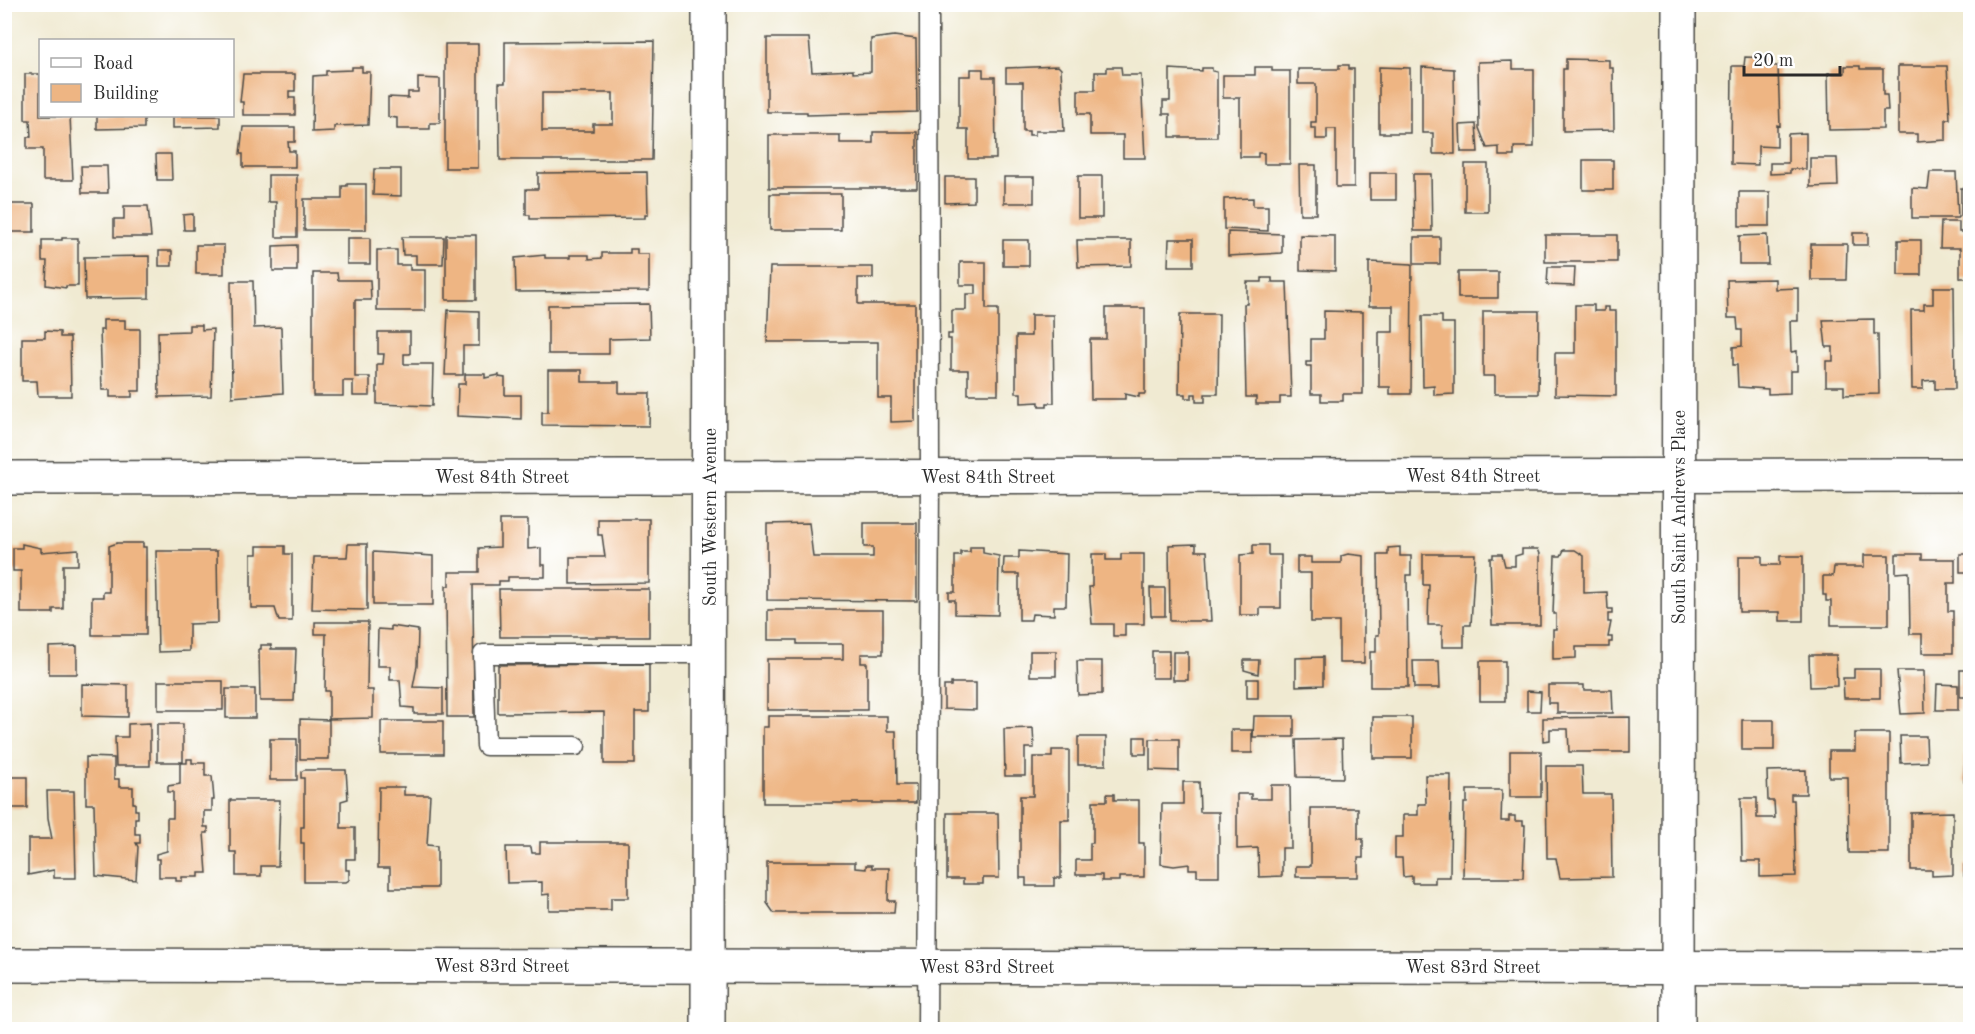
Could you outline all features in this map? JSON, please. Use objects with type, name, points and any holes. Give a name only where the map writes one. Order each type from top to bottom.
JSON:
[{"type":"street","name":"South Western Avenue","points":[[708,1029],[711,477],[709,4]]},
{"type":"street","name":"South Saint Andrews Place","points":[[1678,1029],[1679,4]]},
{"type":"street","name":"West 84th Street","points":[[4,478],[1971,475]]},
{"type":"street","name":"West 83rd Street","points":[[4,965],[1971,968]]},
{"type":"lane","points":[[927,1029],[930,477],[929,4]]},
{"type":"lane","points":[[576,746],[486,746],[483,654],[710,654]]},
{"type":"building","points":[[894,36],[916,39],[917,112],[807,115],[807,112],[767,112],[767,38],[809,38],[812,72],[853,70],[853,73],[871,72],[871,39]]},
{"type":"building","points":[[654,41],[652,160],[500,160],[499,83],[505,83],[505,42]],"holes":[[[542,93],[613,93],[613,124],[593,124],[593,131],[542,131]]]},
{"type":"building","points":[[445,44],[478,44],[478,168],[445,168]]},
{"type":"building","points":[[1745,57],[1766,58],[1766,66],[1778,66],[1780,126],[1777,125],[1777,147],[1758,146],[1758,165],[1731,164],[1732,66],[1744,66]]},
{"type":"building","points":[[1566,59],[1609,60],[1609,68],[1613,68],[1614,130],[1563,131],[1563,69],[1566,69]]},
{"type":"building","points":[[1513,61],[1513,69],[1534,69],[1534,147],[1514,147],[1514,156],[1499,156],[1499,147],[1487,148],[1479,128],[1478,62]]},
{"type":"building","points":[[1339,65],[1349,65],[1349,69],[1354,69],[1354,187],[1336,187],[1336,129],[1327,129],[1327,139],[1316,139],[1316,128],[1311,128],[1311,122],[1316,122],[1316,84],[1298,84],[1298,69],[1339,69]]},
{"type":"building","points":[[1058,66],[1061,69],[1064,131],[1035,131],[1035,135],[1029,135],[1029,131],[1023,131],[1023,82],[1006,82],[1006,68]]},
{"type":"building","points":[[1845,66],[1860,66],[1860,69],[1883,69],[1883,95],[1887,95],[1888,111],[1883,111],[1883,129],[1829,130],[1828,73],[1845,73]]},
{"type":"building","points":[[1898,66],[1947,66],[1950,119],[1946,119],[1946,140],[1917,142],[1917,134],[1898,134]]},
{"type":"building","points":[[352,67],[362,67],[362,72],[370,72],[368,125],[334,126],[334,131],[312,132],[313,76],[326,75],[326,71],[352,70]]},
{"type":"building","points":[[1107,67],[1121,67],[1122,75],[1141,75],[1145,158],[1123,158],[1123,135],[1090,135],[1090,114],[1078,114],[1078,90],[1095,90],[1095,72],[1107,72]]},
{"type":"building","points":[[1255,67],[1272,67],[1272,71],[1290,71],[1290,164],[1264,164],[1264,153],[1258,153],[1258,157],[1240,157],[1240,98],[1223,98],[1223,75],[1255,75]]},
{"type":"building","points":[[1379,67],[1410,68],[1410,133],[1379,133]]},
{"type":"building","points":[[1422,67],[1454,69],[1455,154],[1433,154],[1433,133],[1422,133]]},
{"type":"building","points":[[1202,68],[1212,68],[1212,71],[1217,72],[1217,137],[1170,137],[1170,114],[1163,114],[1163,101],[1170,101],[1170,69],[1202,71]]},
{"type":"building","points":[[971,69],[983,69],[983,77],[995,77],[996,159],[968,159],[968,129],[959,129],[959,76],[971,76]]},
{"type":"building","points":[[25,74],[39,74],[39,117],[70,117],[73,180],[43,180],[43,149],[27,149],[27,137],[31,137],[30,120],[25,120]]},
{"type":"building","points":[[243,74],[295,74],[295,91],[289,91],[289,98],[295,98],[295,115],[243,115],[243,102],[240,102]]},
{"type":"building","points":[[418,78],[440,79],[440,123],[430,123],[430,129],[397,129],[397,118],[388,117],[388,97],[408,98],[408,92],[418,92]]},
{"type":"building","points":[[97,117],[144,117],[144,128],[97,129]]},
{"type":"building","points":[[173,117],[220,117],[220,127],[173,128]]},
{"type":"building","points":[[1476,124],[1478,152],[1461,152],[1460,125]]},
{"type":"building","points":[[243,127],[295,127],[295,142],[288,142],[289,151],[295,151],[295,167],[243,167],[243,154],[240,154]]},
{"type":"building","points":[[873,132],[917,132],[917,188],[769,188],[769,135],[840,135],[840,143],[873,143]]},
{"type":"building","points":[[1806,133],[1806,169],[1790,169],[1790,173],[1770,174],[1770,163],[1788,163],[1788,134]]},
{"type":"building","points":[[156,154],[171,154],[172,180],[157,180]]},
{"type":"building","points":[[1810,158],[1837,158],[1838,186],[1810,187]]},
{"type":"building","points":[[1583,160],[1613,160],[1613,190],[1583,190]]},
{"type":"building","points":[[1465,164],[1488,164],[1488,212],[1465,212]]},
{"type":"building","points":[[1299,165],[1316,165],[1316,214],[1300,214]]},
{"type":"building","points":[[81,166],[107,166],[108,193],[82,193]]},
{"type":"building","points":[[374,169],[401,169],[401,196],[373,195]]},
{"type":"building","points":[[647,172],[648,215],[645,215],[645,218],[530,219],[530,215],[526,215],[526,189],[538,189],[538,173]]},
{"type":"building","points":[[1930,172],[1956,172],[1958,218],[1912,218],[1912,188],[1928,189]]},
{"type":"building","points":[[1370,173],[1396,173],[1396,200],[1370,200]]},
{"type":"building","points":[[1413,174],[1431,174],[1432,231],[1414,231]]},
{"type":"building","points":[[268,175],[297,175],[297,237],[276,237],[276,202],[268,202]]},
{"type":"building","points":[[1078,176],[1102,176],[1102,218],[1078,218]]},
{"type":"building","points":[[945,177],[974,177],[974,202],[945,203]]},
{"type":"building","points":[[1004,177],[1034,177],[1034,203],[1004,203]]},
{"type":"building","points":[[347,184],[366,184],[366,230],[304,230],[304,199],[342,199],[342,186],[347,186]]},
{"type":"building","points":[[1961,188],[1970,188],[1970,216],[1961,216]]},
{"type":"building","points":[[1739,192],[1770,192],[1770,226],[1739,226]]},
{"type":"building","points":[[770,194],[841,194],[841,230],[770,230]]},
{"type":"building","points":[[1253,198],[1253,206],[1268,206],[1268,231],[1224,229],[1224,199]]},
{"type":"building","points":[[7,204],[34,204],[34,232],[9,232],[9,226],[5,226]]},
{"type":"building","points":[[124,206],[148,206],[151,237],[114,237],[114,219],[124,219]]},
{"type":"building","points":[[193,214],[193,230],[184,230],[183,215]]},
{"type":"building","points":[[1941,222],[1959,222],[1959,232],[1970,232],[1970,278],[1960,278],[1960,248],[1940,248]]},
{"type":"building","points":[[1228,232],[1282,234],[1282,253],[1228,256]]},
{"type":"building","points":[[1853,233],[1868,233],[1868,245],[1853,245]]},
{"type":"building","points":[[446,235],[476,235],[476,300],[446,300]]},
{"type":"building","points":[[1300,235],[1335,236],[1335,271],[1300,270]]},
{"type":"building","points":[[1545,235],[1617,235],[1617,262],[1545,262]]},
{"type":"building","points":[[1767,235],[1768,264],[1739,264],[1739,236]]},
{"type":"building","points":[[402,237],[444,237],[443,264],[416,264],[416,255],[403,255]]},
{"type":"building","points":[[1414,237],[1440,237],[1440,264],[1414,264]]},
{"type":"building","points":[[62,238],[78,238],[78,286],[66,286],[66,288],[46,285],[47,261],[42,261],[42,240],[62,240]]},
{"type":"building","points":[[347,238],[370,238],[370,264],[347,264]]},
{"type":"building","points":[[1169,239],[1193,239],[1193,266],[1168,266]]},
{"type":"building","points":[[1003,240],[1029,240],[1029,266],[1003,266]]},
{"type":"building","points":[[1077,240],[1131,240],[1131,266],[1078,267]]},
{"type":"building","points":[[1898,240],[1921,240],[1921,275],[1898,275]]},
{"type":"building","points":[[1811,244],[1847,244],[1846,280],[1811,280]]},
{"type":"building","points":[[196,245],[224,245],[224,274],[196,274]]},
{"type":"building","points":[[297,245],[297,271],[273,271],[273,246]]},
{"type":"building","points":[[630,249],[637,249],[637,254],[649,254],[649,291],[516,292],[515,258],[545,255],[545,258],[570,258],[570,255],[589,255],[589,259],[602,258],[602,253],[630,253]]},
{"type":"building","points":[[377,250],[397,250],[397,265],[410,265],[410,270],[425,270],[425,311],[377,311]]},
{"type":"building","points":[[159,251],[172,251],[172,266],[159,266]]},
{"type":"building","points":[[149,256],[149,298],[85,299],[84,257]]},
{"type":"building","points":[[960,262],[986,262],[986,309],[998,309],[998,394],[968,394],[968,370],[951,370],[951,339],[948,339],[948,334],[952,334],[952,310],[966,310],[966,294],[976,294],[976,285],[960,285]]},
{"type":"building","points":[[1369,262],[1412,264],[1411,394],[1390,394],[1390,387],[1379,387],[1379,332],[1393,332],[1393,306],[1369,306]]},
{"type":"building","points":[[770,267],[873,267],[873,278],[858,278],[858,304],[915,304],[915,421],[891,422],[891,398],[878,398],[878,342],[767,342]]},
{"type":"building","points":[[1548,267],[1575,267],[1574,286],[1547,285]]},
{"type":"building","points":[[1458,272],[1498,272],[1498,298],[1458,298]]},
{"type":"building","points":[[313,273],[337,273],[338,280],[370,280],[371,300],[355,300],[355,377],[370,377],[370,396],[353,396],[353,381],[343,381],[343,396],[313,396]]},
{"type":"building","points":[[1262,278],[1272,278],[1272,282],[1287,282],[1291,397],[1280,397],[1280,404],[1256,404],[1256,397],[1246,397],[1244,304],[1247,304],[1247,282],[1262,282]]},
{"type":"building","points":[[1775,279],[1775,289],[1798,288],[1798,321],[1790,321],[1791,352],[1797,351],[1797,371],[1790,371],[1790,393],[1768,394],[1768,389],[1738,387],[1737,365],[1733,365],[1733,347],[1742,346],[1742,330],[1738,330],[1737,318],[1728,318],[1727,280]]},
{"type":"building","points":[[231,281],[253,281],[254,328],[281,327],[283,393],[232,397]]},
{"type":"building","points":[[1933,287],[1954,287],[1955,389],[1935,389],[1935,380],[1923,381],[1923,389],[1912,389],[1911,310],[1924,310],[1924,304],[1933,304]]},
{"type":"building","points":[[649,304],[650,338],[609,339],[609,354],[548,354],[548,305]]},
{"type":"building","points":[[1575,305],[1594,305],[1594,311],[1604,311],[1604,307],[1609,307],[1609,311],[1616,311],[1616,396],[1555,395],[1555,353],[1575,353]]},
{"type":"building","points":[[1106,308],[1145,308],[1145,394],[1139,394],[1139,397],[1125,394],[1125,399],[1091,399],[1090,339],[1106,339]]},
{"type":"building","points":[[448,310],[479,311],[479,346],[463,346],[463,375],[445,375]]},
{"type":"building","points":[[1324,311],[1363,312],[1363,394],[1343,394],[1343,401],[1321,401],[1321,394],[1311,394],[1311,366],[1306,366],[1306,362],[1311,362],[1311,339],[1324,339]]},
{"type":"building","points":[[1483,311],[1539,311],[1538,394],[1495,394],[1495,376],[1483,376]]},
{"type":"building","points":[[1180,314],[1219,314],[1218,394],[1205,394],[1205,402],[1196,402],[1196,394],[1192,394],[1192,398],[1185,398],[1185,394],[1179,394]]},
{"type":"building","points":[[1031,315],[1053,315],[1054,403],[1047,403],[1047,406],[1039,406],[1039,402],[1021,403],[1021,393],[1016,393],[1016,336],[1031,336]]},
{"type":"building","points":[[1422,316],[1442,316],[1442,323],[1454,323],[1454,394],[1434,395],[1434,386],[1423,387]]},
{"type":"building","points":[[1874,319],[1874,334],[1878,334],[1879,394],[1844,395],[1844,386],[1826,386],[1826,361],[1833,361],[1833,347],[1826,347],[1823,320]]},
{"type":"building","points":[[103,320],[125,320],[125,329],[140,329],[140,391],[132,391],[132,397],[110,397],[110,390],[102,390],[100,330],[103,330]]},
{"type":"building","points":[[189,325],[202,325],[202,330],[213,329],[211,396],[159,397],[158,332],[189,331]]},
{"type":"building","points":[[45,331],[60,332],[60,337],[70,337],[71,396],[38,396],[37,381],[22,381],[22,338],[45,338]]},
{"type":"building","points":[[378,332],[410,332],[410,354],[404,354],[404,364],[433,364],[432,406],[377,404],[377,364],[383,364],[384,354],[378,354]]},
{"type":"building","points":[[548,370],[582,370],[582,382],[619,382],[619,393],[650,393],[649,426],[542,425],[542,412],[548,412]]},
{"type":"building","points":[[465,374],[485,374],[485,378],[499,375],[505,378],[505,395],[521,395],[521,419],[457,416],[458,384],[465,384]]},
{"type":"building","points":[[598,519],[649,519],[649,583],[570,584],[570,557],[605,557],[602,535],[598,535]]},
{"type":"building","points":[[500,520],[528,520],[528,549],[541,548],[541,565],[545,565],[545,577],[508,577],[508,581],[499,581],[499,585],[473,585],[474,717],[447,717],[446,586],[449,586],[449,572],[479,572],[479,548],[500,547]]},
{"type":"building","points":[[809,523],[813,557],[873,557],[873,547],[864,547],[864,523],[917,523],[917,601],[767,600],[767,524]]},
{"type":"building","points":[[117,543],[143,543],[143,547],[146,547],[146,635],[92,635],[92,597],[103,597],[103,592],[109,592],[109,546]]},
{"type":"building","points":[[22,544],[41,548],[41,552],[78,549],[78,565],[63,565],[63,609],[53,609],[53,613],[21,613],[21,571],[13,571],[13,548],[22,548]]},
{"type":"building","points":[[348,544],[367,544],[367,610],[312,609],[314,557],[347,557]]},
{"type":"building","points":[[1196,544],[1196,551],[1207,551],[1211,621],[1170,621],[1169,545]]},
{"type":"building","points":[[1253,545],[1268,545],[1268,555],[1281,555],[1281,608],[1260,608],[1260,615],[1240,615],[1240,555],[1253,554]]},
{"type":"building","points":[[257,546],[285,546],[285,554],[292,554],[292,621],[279,621],[275,608],[251,608],[251,554],[257,554]]},
{"type":"building","points":[[970,547],[983,547],[983,553],[999,556],[998,615],[955,614],[955,600],[949,600],[949,592],[955,592],[955,556],[961,556],[961,552],[970,552]]},
{"type":"building","points":[[1400,547],[1400,556],[1411,556],[1411,575],[1407,575],[1408,687],[1370,687],[1370,652],[1376,652],[1376,635],[1379,635],[1378,555],[1388,555],[1388,548]]},
{"type":"building","points":[[1522,549],[1538,549],[1540,554],[1540,625],[1492,625],[1490,558],[1493,558],[1493,554],[1502,554],[1505,566],[1515,566],[1515,556],[1522,554]]},
{"type":"building","points":[[1564,550],[1575,550],[1584,556],[1584,593],[1607,592],[1608,609],[1612,609],[1612,614],[1608,614],[1608,622],[1611,622],[1608,637],[1612,637],[1612,642],[1609,642],[1609,647],[1576,647],[1576,658],[1553,659],[1553,629],[1556,629],[1556,614],[1553,614],[1555,556],[1561,556]]},
{"type":"building","points":[[156,551],[217,551],[218,623],[189,624],[189,651],[158,652]]},
{"type":"building","points":[[1019,551],[1067,554],[1066,606],[1054,606],[1054,615],[1032,614],[1031,620],[1019,620],[1019,574],[1003,574],[1004,558],[1019,558]]},
{"type":"building","points":[[373,552],[433,556],[433,605],[373,605]]},
{"type":"building","points":[[1092,554],[1106,554],[1106,560],[1121,560],[1121,554],[1144,554],[1144,624],[1125,624],[1125,636],[1113,636],[1113,624],[1092,624],[1089,587],[1092,587]]},
{"type":"building","points":[[1348,554],[1364,556],[1364,663],[1339,663],[1339,622],[1311,622],[1311,573],[1297,573],[1297,557],[1311,557],[1311,563],[1341,563],[1341,556]]},
{"type":"building","points":[[1423,554],[1475,554],[1471,625],[1464,625],[1464,647],[1442,647],[1442,625],[1428,625],[1429,585],[1423,585]]},
{"type":"building","points":[[1896,554],[1922,554],[1922,559],[1955,559],[1955,583],[1948,583],[1948,611],[1953,611],[1953,653],[1922,653],[1922,634],[1910,634],[1909,572],[1896,573]]},
{"type":"building","points":[[1960,554],[1970,554],[1970,572],[1960,572]]},
{"type":"building","points":[[1864,555],[1889,555],[1889,625],[1831,625],[1831,601],[1826,601],[1826,595],[1823,595],[1823,576],[1833,576],[1834,567],[1864,567]]},
{"type":"building","points":[[1739,556],[1762,556],[1762,565],[1780,565],[1780,556],[1803,556],[1803,621],[1780,621],[1780,612],[1739,612]]},
{"type":"building","points":[[1150,588],[1165,588],[1165,616],[1151,616]]},
{"type":"building","points":[[499,589],[649,589],[649,637],[500,637]]},
{"type":"building","points":[[768,610],[883,610],[883,654],[861,654],[861,663],[867,663],[867,710],[767,710],[767,659],[843,659],[843,644],[797,644],[797,640],[768,640]]},
{"type":"building","points":[[315,622],[368,622],[367,690],[373,690],[373,718],[329,719],[329,691],[325,691],[326,634],[315,634]]},
{"type":"building","points":[[391,626],[418,630],[417,666],[413,687],[443,688],[443,714],[414,714],[414,708],[402,707],[400,680],[390,680],[390,666],[377,666],[378,629],[391,630]]},
{"type":"building","points":[[261,645],[271,645],[271,649],[296,649],[294,701],[260,701],[259,649]]},
{"type":"building","points":[[77,646],[77,674],[49,674],[49,647]]},
{"type":"building","points":[[1030,651],[1056,651],[1056,676],[1030,676]]},
{"type":"building","points":[[1152,651],[1169,651],[1169,678],[1152,678]]},
{"type":"building","points":[[1173,652],[1188,652],[1188,680],[1173,680]]},
{"type":"building","points":[[1809,655],[1836,655],[1837,686],[1810,687]]},
{"type":"building","points":[[1323,657],[1323,685],[1296,686],[1296,658]]},
{"type":"building","points":[[1244,660],[1259,660],[1258,674],[1244,670]]},
{"type":"building","points":[[1077,661],[1102,661],[1102,694],[1078,695]]},
{"type":"building","points":[[1413,661],[1439,661],[1440,688],[1414,688]]},
{"type":"building","points":[[1480,661],[1505,661],[1505,701],[1480,701]]},
{"type":"building","points":[[649,664],[649,712],[635,712],[635,764],[604,764],[604,712],[498,713],[498,665]]},
{"type":"building","points":[[1854,669],[1880,669],[1880,698],[1844,698],[1843,678],[1854,678]]},
{"type":"building","points":[[1960,670],[1970,670],[1970,697],[1960,697]]},
{"type":"building","points":[[1897,671],[1924,671],[1925,713],[1901,714]]},
{"type":"building","points":[[1247,679],[1258,679],[1258,698],[1247,698]]},
{"type":"building","points":[[158,681],[223,681],[223,710],[158,710]]},
{"type":"building","points":[[951,683],[976,683],[976,710],[944,709],[944,686],[951,686]]},
{"type":"building","points":[[82,684],[128,685],[128,717],[82,716]]},
{"type":"building","points":[[1937,684],[1958,685],[1958,710],[1936,710]]},
{"type":"building","points":[[1548,685],[1584,685],[1584,690],[1612,690],[1613,713],[1557,713],[1557,703],[1548,703]]},
{"type":"building","points":[[226,689],[255,689],[255,718],[226,718]]},
{"type":"building","points":[[1527,691],[1541,692],[1540,711],[1527,711]]},
{"type":"building","points":[[768,716],[887,716],[887,731],[896,731],[897,785],[916,785],[916,803],[763,803],[763,727],[768,727]]},
{"type":"building","points":[[1254,716],[1294,716],[1294,737],[1253,737]]},
{"type":"building","points":[[1373,717],[1412,717],[1412,758],[1373,758]]},
{"type":"building","points":[[1630,717],[1630,752],[1569,752],[1568,729],[1550,729],[1550,740],[1543,741],[1543,718]]},
{"type":"building","points":[[300,719],[329,720],[329,759],[300,759]]},
{"type":"building","points":[[1742,720],[1774,720],[1774,750],[1742,750]]},
{"type":"building","points":[[381,721],[443,721],[443,754],[381,754]]},
{"type":"building","points":[[150,723],[150,766],[116,766],[115,737],[128,737],[128,724]]},
{"type":"building","points":[[157,724],[183,724],[183,762],[157,762]]},
{"type":"building","points":[[1033,728],[1034,748],[1025,748],[1025,776],[1005,776],[1004,729]]},
{"type":"building","points":[[1231,730],[1252,730],[1252,753],[1231,753]]},
{"type":"building","points":[[1855,733],[1889,733],[1889,853],[1849,853],[1848,777],[1829,777],[1829,751],[1855,751]]},
{"type":"building","points":[[1900,736],[1926,736],[1927,762],[1901,763]]},
{"type":"building","points":[[1078,737],[1106,737],[1106,765],[1078,765]]},
{"type":"building","points":[[1134,737],[1146,737],[1146,754],[1134,754]]},
{"type":"building","points":[[270,739],[297,739],[297,780],[270,780]]},
{"type":"building","points":[[1150,739],[1179,739],[1179,771],[1150,770]]},
{"type":"building","points":[[1342,739],[1343,778],[1297,777],[1296,740]]},
{"type":"building","points":[[1052,750],[1069,750],[1069,820],[1061,820],[1061,878],[1054,878],[1054,886],[1026,886],[1026,878],[1020,878],[1020,796],[1033,796],[1033,757],[1052,757]]},
{"type":"building","points":[[1510,751],[1541,751],[1541,797],[1510,797]]},
{"type":"building","points":[[1965,755],[1970,755],[1970,782],[1964,782]]},
{"type":"building","points":[[86,757],[114,758],[114,779],[119,779],[119,787],[133,787],[133,803],[135,803],[135,810],[138,810],[138,818],[135,818],[135,834],[140,834],[140,843],[136,843],[138,847],[136,880],[96,876],[94,804],[86,804]]},
{"type":"building","points":[[187,759],[192,759],[192,763],[205,763],[205,776],[212,776],[214,800],[212,800],[212,811],[204,811],[204,827],[208,827],[208,833],[204,833],[207,873],[199,873],[199,877],[182,877],[182,881],[176,881],[176,877],[159,877],[159,859],[156,859],[156,854],[167,851],[167,818],[173,818],[173,792],[168,792],[168,786],[180,784],[180,763],[187,763]]},
{"type":"building","points":[[1546,766],[1582,766],[1583,794],[1611,794],[1612,877],[1560,878],[1556,858],[1547,858]]},
{"type":"building","points":[[304,770],[346,770],[348,799],[341,801],[341,828],[355,828],[355,859],[346,859],[349,880],[346,882],[304,882],[304,843],[301,843],[301,827],[304,827],[304,778],[301,778],[301,772]]},
{"type":"building","points":[[1806,770],[1806,794],[1791,794],[1791,800],[1794,800],[1796,876],[1760,877],[1760,861],[1742,861],[1741,798],[1757,798],[1757,818],[1775,818],[1774,801],[1768,801],[1767,771]]},
{"type":"building","points":[[1425,775],[1451,775],[1450,877],[1435,877],[1435,883],[1412,883],[1412,876],[1403,877],[1402,858],[1395,858],[1395,837],[1403,837],[1403,815],[1418,815],[1418,804],[1426,804]]},
{"type":"building","points":[[10,777],[27,777],[27,808],[10,808]]},
{"type":"building","points":[[1183,782],[1199,782],[1200,812],[1219,812],[1219,876],[1197,876],[1197,869],[1189,869],[1189,864],[1174,866],[1161,864],[1162,804],[1183,804]]},
{"type":"building","points":[[1271,785],[1290,785],[1291,848],[1282,848],[1282,876],[1259,877],[1258,848],[1237,849],[1237,794],[1251,794],[1251,799],[1271,799]]},
{"type":"building","points":[[379,787],[404,787],[404,795],[430,795],[427,845],[437,846],[437,888],[390,888],[390,868],[378,868]]},
{"type":"building","points":[[1467,790],[1502,790],[1501,821],[1509,821],[1509,816],[1515,816],[1515,821],[1523,821],[1525,825],[1523,878],[1463,878],[1464,803],[1467,803]]},
{"type":"building","points":[[47,791],[74,791],[76,878],[54,878],[54,870],[28,875],[28,839],[52,839],[48,818]]},
{"type":"building","points":[[1107,794],[1114,794],[1114,800],[1139,800],[1139,843],[1144,843],[1144,877],[1119,877],[1119,881],[1102,881],[1102,875],[1076,875],[1076,860],[1090,860],[1090,843],[1093,843],[1093,801],[1107,801]]},
{"type":"building","points":[[230,800],[280,800],[278,866],[261,866],[261,876],[236,876],[236,852],[230,852]]},
{"type":"building","points":[[1311,808],[1358,808],[1358,839],[1363,839],[1363,858],[1358,858],[1358,877],[1296,877],[1296,866],[1311,866]]},
{"type":"building","points":[[1953,812],[1953,875],[1932,876],[1932,870],[1911,870],[1911,813]]},
{"type":"building","points":[[947,813],[998,813],[999,878],[983,878],[983,884],[963,884],[963,879],[947,879]]},
{"type":"building","points":[[540,842],[628,842],[628,898],[611,898],[611,910],[549,910],[549,894],[542,895],[542,882],[507,883],[506,847],[531,847],[532,853],[540,853]]},
{"type":"building","points":[[767,862],[855,862],[855,868],[866,869],[866,865],[872,865],[872,868],[889,868],[888,901],[895,901],[894,913],[774,913],[767,903]]},
{"type":"building","points":[[1964,865],[1970,865],[1970,876],[1964,876]]}]
